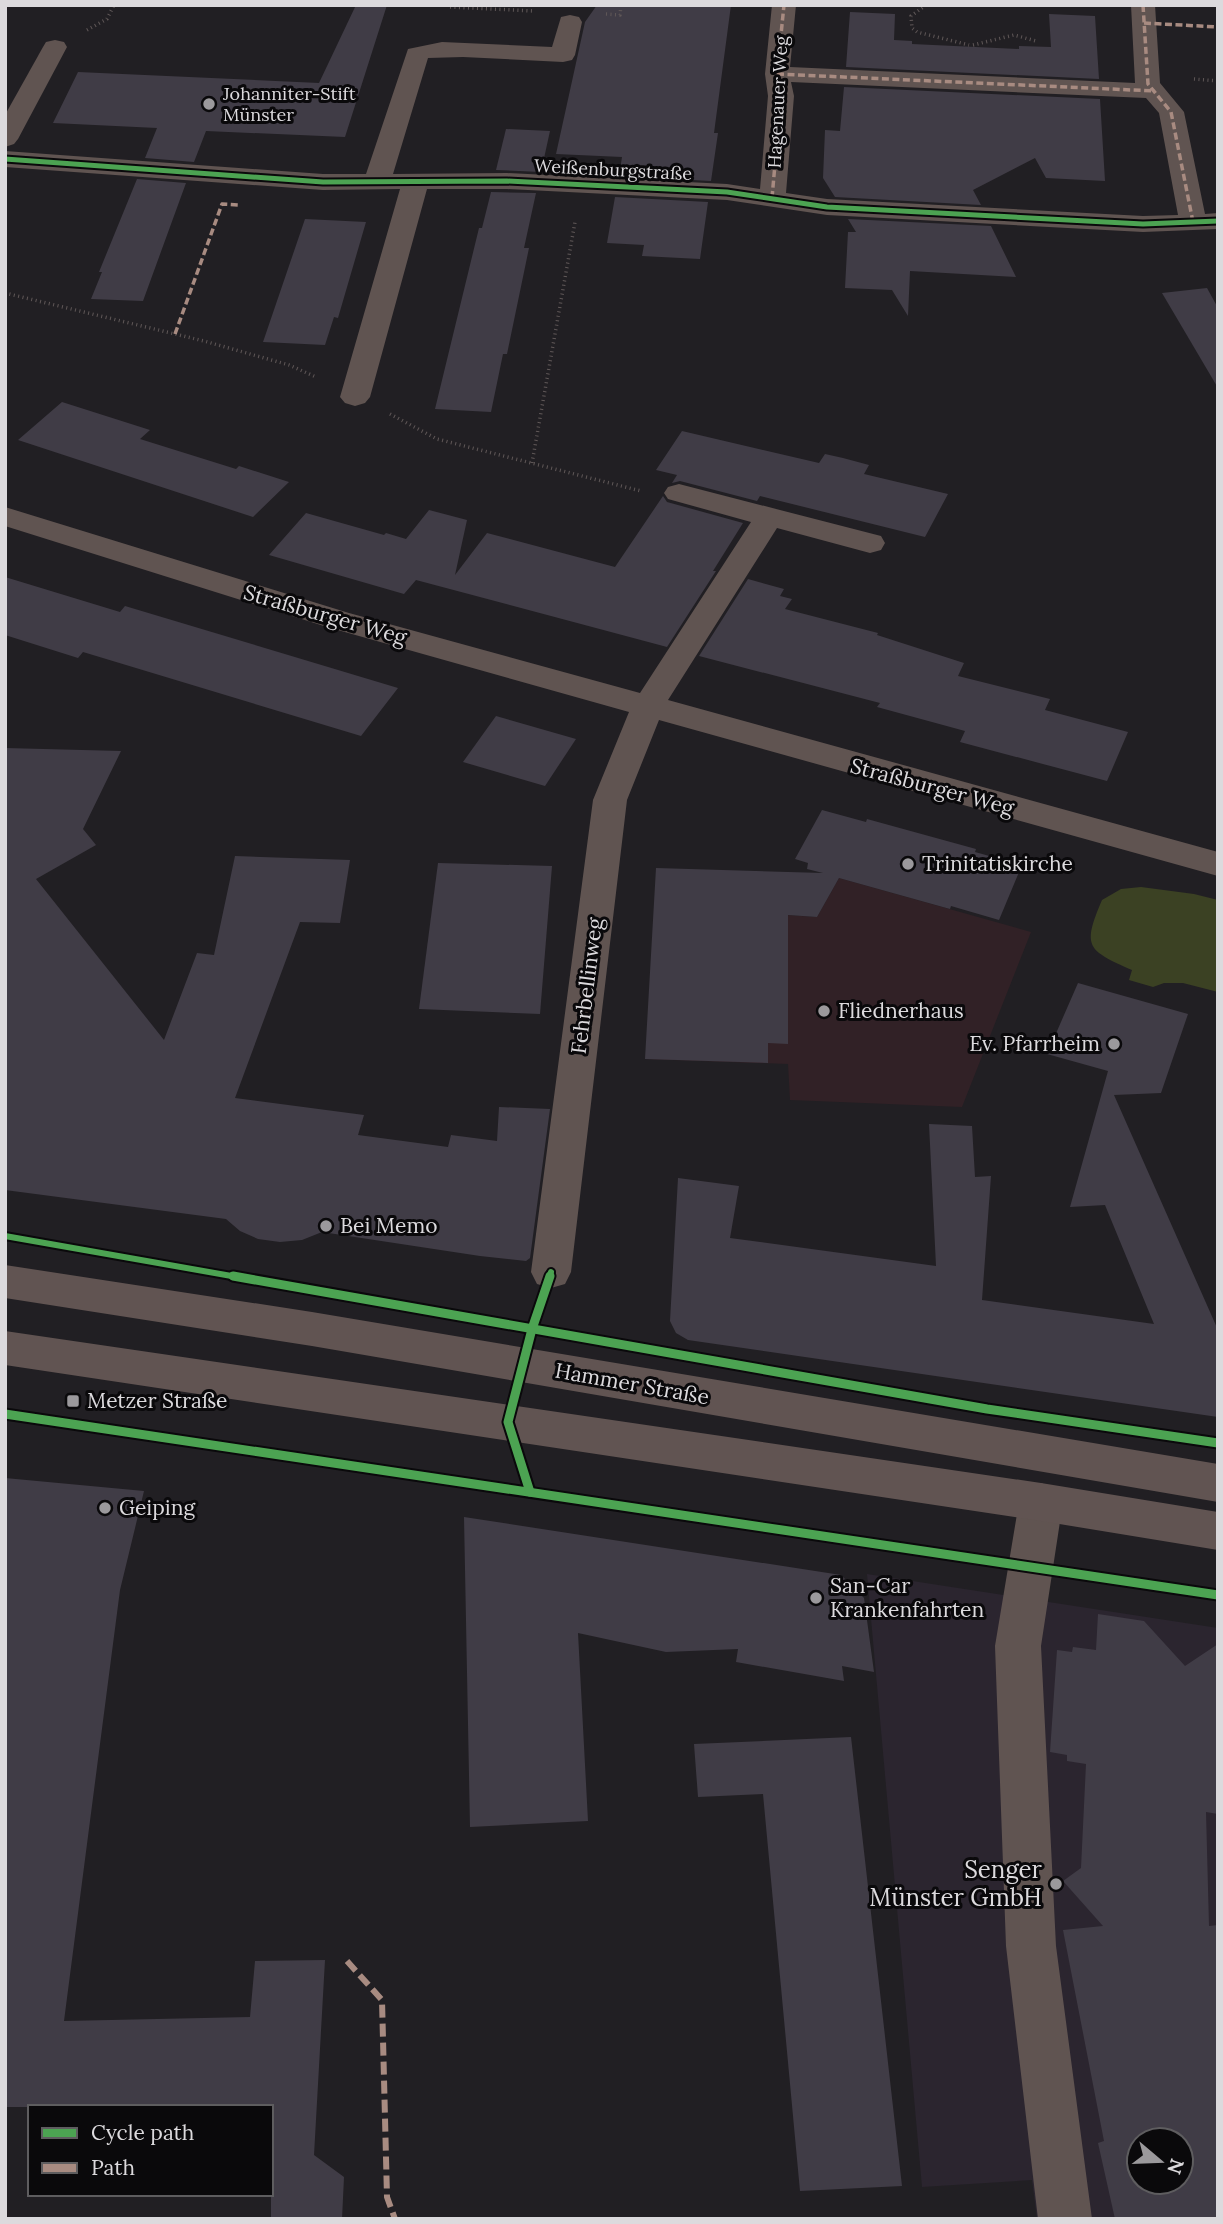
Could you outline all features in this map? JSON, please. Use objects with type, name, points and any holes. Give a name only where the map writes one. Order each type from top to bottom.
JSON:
[{"type":"main road","name":"Hammer Straße","points":[[5,1281],[312,1329],[1218,1483]]},
{"type":"main road","points":[[5,1348],[1041,1502],[1218,1531]]},
{"type":"street","name":"Hagenauer Weg","points":[[772,198],[782,96],[777,74],[784,5]]},
{"type":"street","points":[[1143,5],[1148,84],[1171,113],[1205,221]]},
{"type":"street","points":[[377,181],[416,54],[420,51],[446,50],[563,55],[570,22]]},
{"type":"street","points":[[5,139],[55,47]]},
{"type":"street","points":[[777,74],[1155,90]]},
{"type":"street","name":"Weißenburgstraße","points":[[5,159],[323,182],[521,182],[727,191],[827,207],[1143,224],[1205,221]]},
{"type":"street","points":[[355,397],[416,181]]},
{"type":"street","points":[[679,493],[870,543]]},
{"type":"street","name":"Straßburger Weg","points":[[5,516],[327,617],[647,708],[1218,864]]},
{"type":"street","points":[[647,708],[769,517]]},
{"type":"street","name":"Fehrbellinweg","points":[[551,1272],[610,800],[647,708]]},
{"type":"street","points":[[1041,1502],[1018,1646],[1031,1946],[1065,2219]]},
{"type":"path","points":[[926,5],[911,16],[912,28],[917,32],[973,45],[1014,36],[1036,41]]},
{"type":"path","points":[[973,45],[972,78],[977,83]]},
{"type":"path","points":[[532,463],[576,222],[565,221]]},
{"type":"shaded area","name":"Fliednerhaus","points":[[839,878],[1031,932],[962,1107],[790,1100],[788,1064],[645,1059],[771,914],[817,917]]},
{"type":"shaded area","name":"Senger Münster GmbH","points":[[867,1574],[1218,1628],[1218,2219],[1037,2219],[1032,2180],[922,2187]]},
{"type":"green space","points":[[1141,887],[1218,900],[1218,992],[1183,983],[1164,983],[1153,987],[1129,980],[1132,970],[1097,951],[1091,938],[1102,900],[1121,889]]},
{"type":"building","name":"Johanniter-Stift Münster","points":[[356,5],[387,5],[345,137],[206,131],[194,162],[145,158],[157,128],[53,123],[78,72],[319,83]]},
{"type":"building","points":[[597,5],[731,5],[714,133],[718,133],[711,181],[619,176],[622,157],[556,154],[585,22]]},
{"type":"building","points":[[850,12],[895,14],[894,40],[912,41],[912,44],[1019,49],[1019,46],[1051,47],[1049,14],[1095,16],[1099,79],[846,67]]},
{"type":"building","points":[[844,87],[1100,99],[1105,181],[1046,178],[1035,158],[973,190],[981,205],[835,197],[823,178],[825,130],[840,131]]},
{"type":"building","points":[[506,129],[550,131],[541,172],[496,170]]},
{"type":"building","points":[[137,179],[186,183],[143,301],[91,299],[102,272],[99,272]]},
{"type":"building","points":[[491,192],[536,193],[524,248],[529,248],[507,354],[503,354],[491,412],[435,409],[479,228],[482,228]]},
{"type":"building","points":[[615,197],[708,202],[700,259],[642,256],[644,245],[607,243]]},
{"type":"building","points":[[305,219],[366,222],[338,318],[334,317],[325,345],[263,342]]},
{"type":"building","points":[[848,219],[991,226],[1016,277],[910,271],[908,316],[892,290],[845,288],[848,232],[856,232]]},
{"type":"building","points":[[1207,288],[1218,308],[1218,388],[1162,293]]},
{"type":"building","points":[[62,402],[150,430],[140,439],[236,469],[239,466],[289,482],[253,517],[18,440]]},
{"type":"building","points":[[682,431],[819,463],[825,454],[843,458],[869,465],[864,474],[948,494],[925,537],[760,496],[757,501],[680,481],[672,483],[677,475],[656,470]]},
{"type":"building","points":[[663,496],[667,502],[743,523],[667,647],[416,580],[404,594],[269,555],[306,513],[406,539],[429,510],[467,520],[455,575],[487,533],[615,567]]},
{"type":"building","points":[[5,577],[120,612],[125,606],[398,688],[361,736],[83,652],[78,658],[5,635]]},
{"type":"building","points":[[748,579],[784,589],[780,596],[792,599],[785,609],[878,633],[877,635],[964,663],[958,676],[1050,699],[1045,710],[1128,732],[1107,781],[960,742],[965,731],[877,707],[880,703],[699,656]]},
{"type":"building","points":[[496,716],[576,739],[545,786],[463,762]]},
{"type":"building","points":[[5,748],[121,751],[83,829],[96,845],[36,879],[164,1040],[197,953],[214,955],[235,856],[350,860],[340,923],[300,922],[235,1098],[364,1115],[358,1135],[448,1147],[451,1135],[497,1141],[499,1107],[550,1109],[530,1258],[526,1261],[480,1256],[322,1232],[302,1240],[280,1242],[258,1239],[240,1231],[226,1219],[5,1190]]},
{"type":"building","points":[[822,810],[866,822],[867,819],[976,849],[975,852],[1022,865],[999,920],[839,878],[817,917],[788,915],[788,1044],[768,1043],[768,1063],[645,1059],[656,868],[823,873],[807,869],[808,863],[795,859]]},
{"type":"building","points":[[438,863],[552,866],[540,1014],[419,1009]]},
{"type":"building","points":[[1078,983],[1188,1014],[1161,1093],[1114,1095],[1218,1330],[1218,1417],[688,1340],[676,1333],[670,1321],[678,1178],[739,1186],[730,1238],[936,1266],[929,1124],[972,1126],[975,1177],[991,1176],[982,1300],[1154,1324],[1105,1205],[1070,1207],[1108,1071],[1047,1054]]},
{"type":"building","points":[[5,1478],[144,1491],[120,1590],[64,2021],[250,2017],[255,1961],[325,1960],[314,2155],[344,2177],[342,2219],[271,2219],[273,2105],[5,2107]]},
{"type":"building","points":[[464,1517],[841,1575],[864,1598],[874,1672],[842,1666],[844,1681],[736,1662],[738,1649],[666,1652],[578,1633],[588,1821],[470,1827]]},
{"type":"building","points":[[1098,1614],[1144,1621],[1185,1666],[1218,1644],[1218,1814],[1206,1812],[1209,1926],[1218,1925],[1218,2219],[1115,2219],[1098,2143],[1104,2141],[1063,1930],[1103,1926],[1063,1881],[1081,1868],[1086,1764],[1067,1761],[1067,1755],[1050,1752],[1057,1650],[1072,1652],[1073,1647],[1096,1650]]},
{"type":"building","points":[[851,1737],[902,2186],[800,2191],[763,1794],[698,1797],[694,1744]]},
{"type":"marked path","points":[[772,198],[781,96],[777,74],[784,5]]},
{"type":"marked path","points":[[1143,5],[1148,84],[1171,112],[1193,222]]},
{"type":"marked path","points":[[1144,23],[1218,27]]},
{"type":"marked path","points":[[777,74],[1155,91]]},
{"type":"marked path","points":[[175,334],[222,204],[239,205]]},
{"type":"marked path","points":[[347,1961],[382,2000],[387,2197],[395,2219]]},
{"type":"cycle path","points":[[5,159],[323,182],[507,181],[727,192],[827,207],[1143,224],[1218,221]]},
{"type":"cycle path","points":[[5,1236],[987,1409],[1218,1443]]},
{"type":"cycle path","points":[[530,1492],[508,1422],[532,1329],[551,1272]]},
{"type":"cycle path","points":[[5,1414],[1218,1595]]},
{"type":"place","name":"Johanniter-Stift Münster","points":[[209,104]]},
{"type":"place","name":"Trinitatiskirche","points":[[908,864]]},
{"type":"place","name":"Fliednerhaus","points":[[824,1011]]},
{"type":"place","name":"Ev. Pfarrheim","points":[[1114,1044]]},
{"type":"place","name":"Bei Memo","points":[[326,1226]]},
{"type":"place","name":"Metzer Straße","points":[[73,1401]]},
{"type":"place","name":"Geiping","points":[[105,1508]]},
{"type":"place","name":"San-Car Krankenfahrten","points":[[816,1598]]},
{"type":"place","name":"Senger Münster GmbH","points":[[1056,1884]]}]
